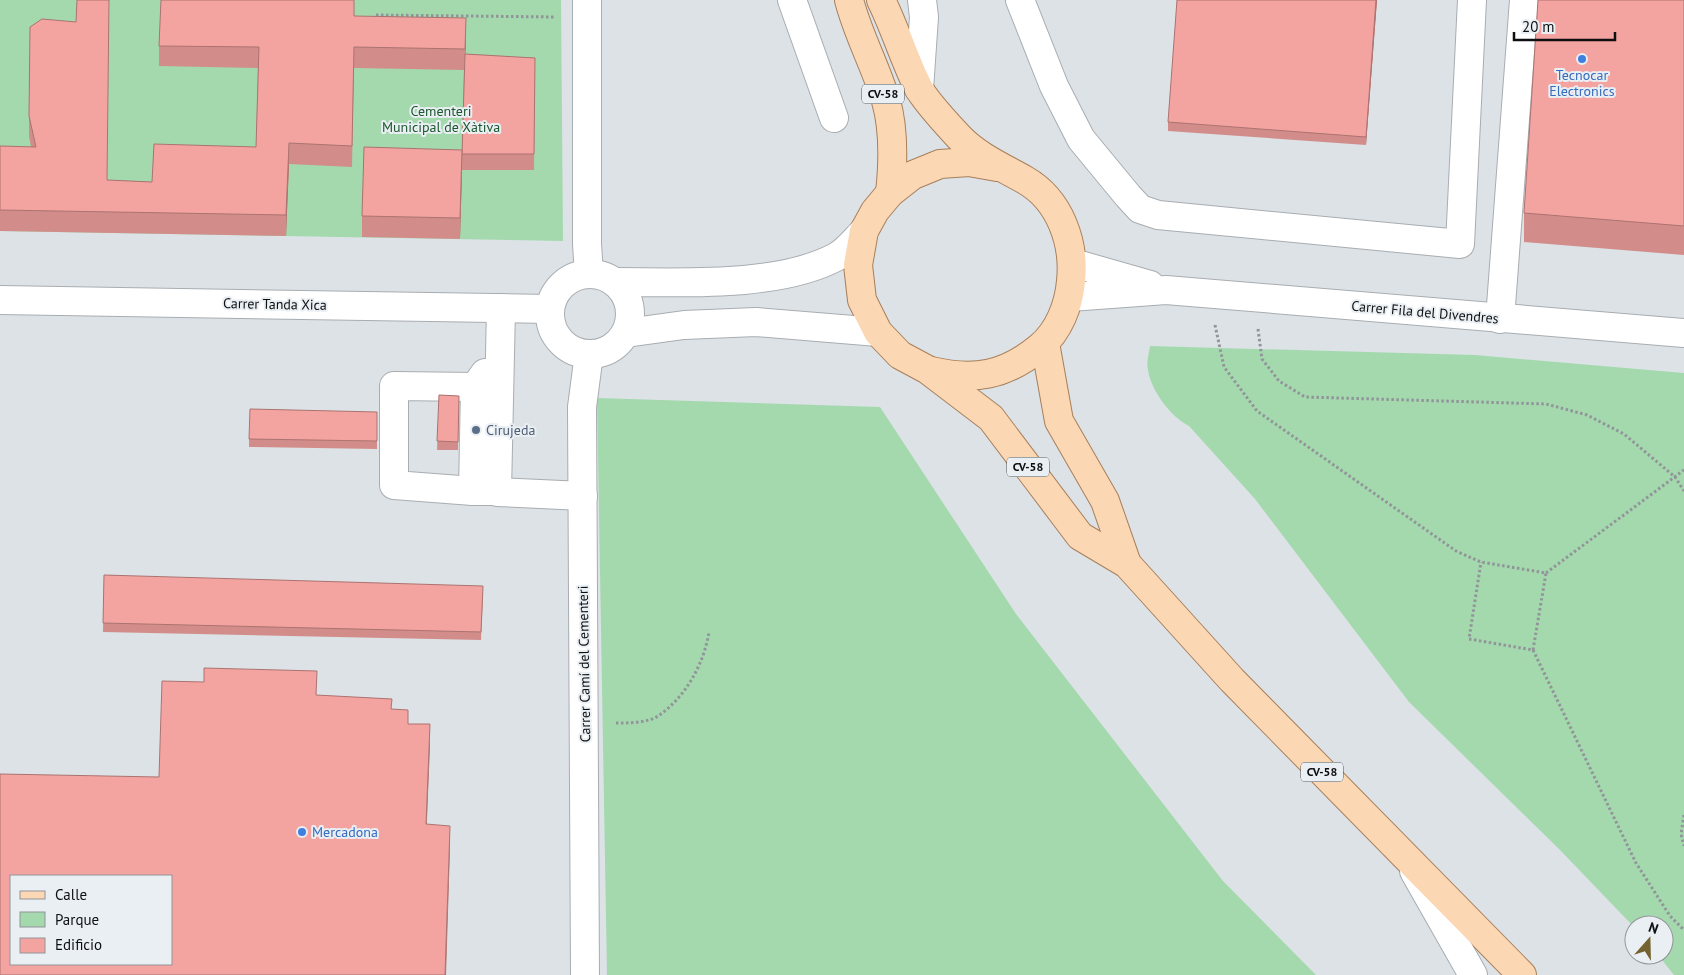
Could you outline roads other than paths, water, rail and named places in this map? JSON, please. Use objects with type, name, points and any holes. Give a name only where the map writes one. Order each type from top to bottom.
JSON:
[{"type":"main road","name":"CV-58","points":[[849,0],[855,22],[886,102],[894,164],[890,193]]},
{"type":"main road","name":"CV-58","points":[[881,0],[919,89],[960,138],[998,167],[1027,181],[1050,203],[1066,231],[1073,262],[1070,297],[1060,321],[1045,342],[1026,359],[1003,370],[978,376],[953,376],[928,370]]},
{"type":"main road","name":"CV-58","points":[[998,167],[969,162],[940,164],[913,175],[890,193],[875,211],[864,231],[858,265],[862,300],[878,332],[900,355],[928,370],[991,418],[1080,536],[1127,564],[1232,680],[1522,975]]},
{"type":"main road","name":"CV-58","points":[[1045,342],[1059,421],[1105,501],[1127,564]]},
{"type":"street","points":[[792,0],[834,118]]},
{"type":"street","points":[[919,89],[924,17],[922,0]]},
{"type":"street","points":[[1020,0],[1054,86],[1081,139],[1140,209],[1158,215],[1460,244],[1472,0]]},
{"type":"street","points":[[1500,318],[1524,0]]},
{"type":"street","points":[[587,8],[587,244],[589,274]]},
{"type":"street","points":[[615,282],[740,279],[799,272],[838,256],[864,231]]},
{"type":"street","name":"Carrer Fila del Divendres","points":[[1073,262],[1166,290]]},
{"type":"street","points":[[589,274],[603,276],[615,282],[624,292],[630,305],[630,319],[626,333],[611,349],[589,354],[576,352],[564,345],[556,335],[551,322],[550,309],[553,298],[568,281],[589,274]]},
{"type":"street","name":"Carrer Fila del Divendres","points":[[1070,297],[1166,290],[1684,333]]},
{"type":"street","name":"Carrer Tanda Xica","points":[[0,300],[550,309]]},
{"type":"street","points":[[485,491],[500,355],[501,308]]},
{"type":"street","points":[[626,333],[684,325],[756,322],[878,332]]},
{"type":"street","name":"Carrer Camí del Cementeri","points":[[585,975],[582,407],[589,354]]},
{"type":"street","points":[[485,491],[475,387],[500,355]]},
{"type":"street","points":[[475,387],[394,386],[394,485],[583,496]]},
{"type":"street","points":[[1408,861],[1473,975]]},
{"type":"place","name":"Tecnocar Electronics","points":[[1582,59]]},
{"type":"place","name":"Cirujeda","points":[[476,430]]},
{"type":"place","name":"Mercadona","points":[[302,832]]},
{"type":"park label","name":"Cementeri Municipal de Xàtiva","points":[[441,120]]}]
